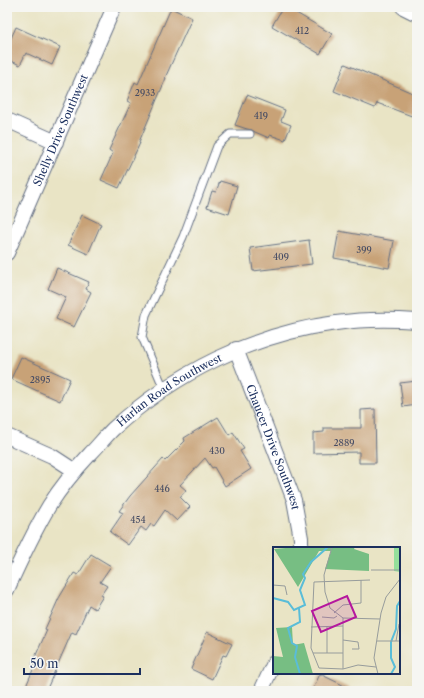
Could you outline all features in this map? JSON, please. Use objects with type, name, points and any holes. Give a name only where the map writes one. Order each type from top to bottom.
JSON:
[{"type":"street","name":"Shelly Drive Southwest","points":[[7,253],[114,7]]},
{"type":"street","points":[[404,7],[417,14]]},
{"type":"street","points":[[7,120],[56,142]]},
{"type":"street","name":"Harlan Road Southwest","points":[[7,590],[26,549],[50,506],[75,471],[112,430],[149,399],[164,389],[190,372],[236,349],[287,332],[336,322],[384,319],[417,321]]},
{"type":"street","name":"Chaucer Drive Southwest","points":[[236,349],[294,500],[301,538],[301,547]]},
{"type":"street","points":[[7,436],[52,456],[75,471]]},
{"type":"street","points":[[261,691],[273,665]]},
{"type":"lane","points":[[164,389],[142,337],[146,315],[183,237],[217,146],[230,134],[250,134]]},
{"type":"building","points":[[283,7],[286,7],[332,34],[320,54],[272,26]]},
{"type":"building","points":[[171,8],[192,18],[165,78],[139,142],[140,143],[119,188],[101,180],[113,153],[109,150],[131,103],[127,101],[135,82],[138,84]]},
{"type":"building","points":[[16,27],[60,47],[52,65],[26,53],[20,65],[7,59],[7,47]]},
{"type":"building","points":[[345,64],[417,95],[417,118],[377,103],[375,108],[334,91]]},
{"type":"building","points":[[247,95],[285,110],[281,121],[291,125],[285,140],[270,135],[269,138],[252,130],[235,125]]},
{"type":"building","points":[[220,181],[237,186],[229,214],[207,207],[212,191],[216,192]]},
{"type":"building","points":[[82,215],[101,224],[88,254],[68,245]]},
{"type":"building","points":[[339,231],[394,241],[389,268],[334,258]]},
{"type":"building","points":[[309,240],[312,264],[253,271],[250,248]]},
{"type":"building","points":[[57,268],[89,282],[86,289],[91,292],[74,327],[56,319],[66,297],[48,289]]},
{"type":"building","points":[[21,357],[70,379],[60,401],[11,379]]},
{"type":"building","points":[[417,381],[417,405],[403,407],[400,383]]},
{"type":"building","points":[[375,409],[376,463],[359,463],[359,452],[313,453],[313,433],[324,432],[324,428],[361,428],[361,410]]},
{"type":"building","points":[[218,417],[229,435],[233,432],[244,449],[240,451],[251,469],[225,486],[214,467],[212,468],[205,458],[180,485],[186,490],[180,497],[190,507],[177,521],[165,510],[154,526],[151,524],[146,531],[141,527],[128,545],[110,532],[123,513],[119,511],[130,496],[163,459],[165,461],[185,441],[184,438]]},
{"type":"building","points":[[91,554],[111,566],[100,582],[107,586],[101,595],[103,596],[95,609],[89,605],[76,634],[72,632],[46,691],[24,691],[35,665],[32,664],[47,630],[45,629],[59,598],[74,573],[78,575]]},
{"type":"building","points":[[207,632],[232,644],[226,656],[223,655],[212,679],[191,669]]},
{"type":"building","points":[[320,674],[355,691],[312,691]]}]
